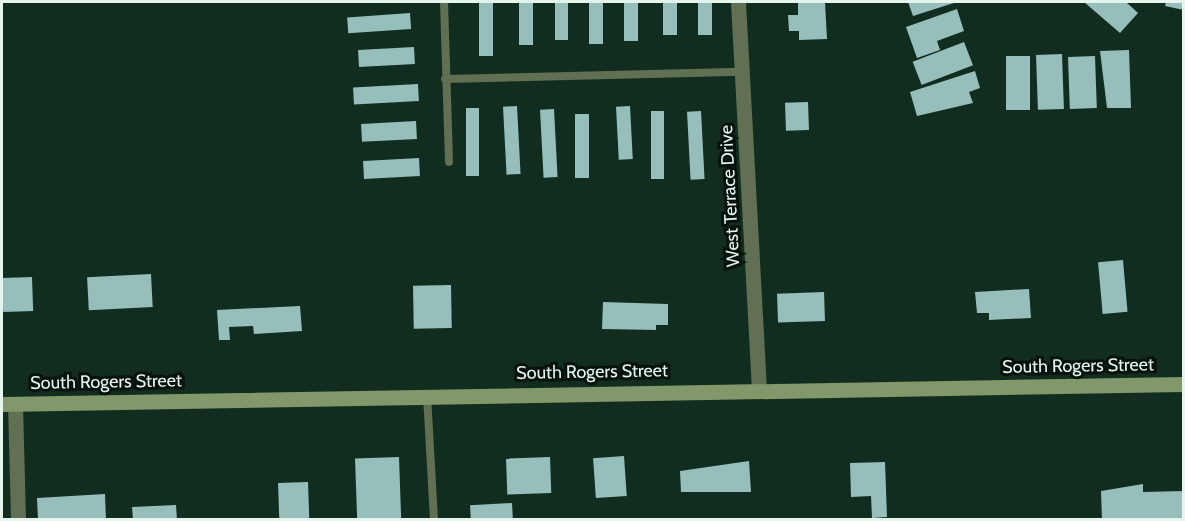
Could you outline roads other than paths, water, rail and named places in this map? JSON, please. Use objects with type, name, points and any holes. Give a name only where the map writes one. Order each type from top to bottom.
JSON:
[{"type":"street","name":"West Terrace Drive","points":[[738,2],[759,389]]},
{"type":"street","name":"South Rogers Street","points":[[8,404],[427,394],[1184,384]]},
{"type":"street","points":[[8,404],[18,519]]},
{"type":"lane","points":[[444,2],[449,162]]},
{"type":"lane","points":[[445,79],[742,72]]},
{"type":"lane","points":[[427,394],[434,519]]}]
